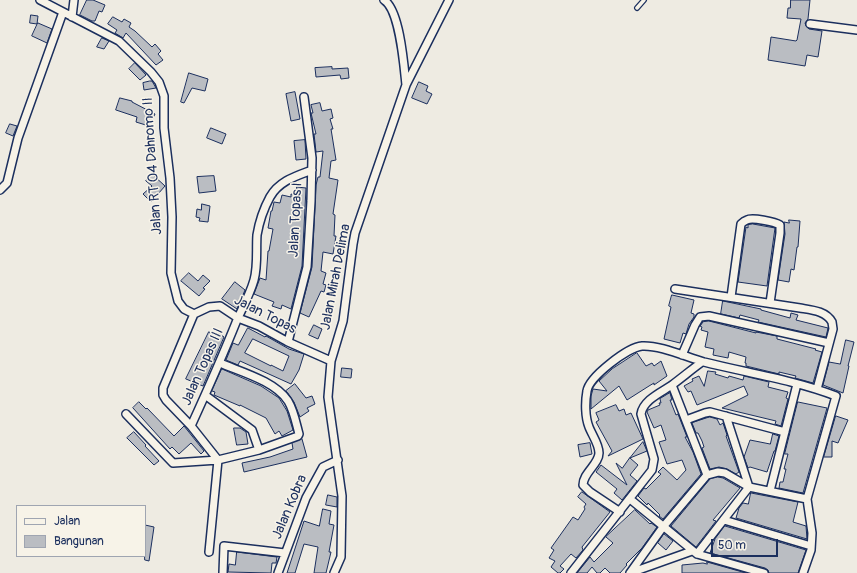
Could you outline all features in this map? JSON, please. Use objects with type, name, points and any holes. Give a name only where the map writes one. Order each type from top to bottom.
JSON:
[{"type":"street","name":"Jalan RT 04 Dahromo II","points":[[40,0],[119,41],[151,72],[159,82],[164,96],[164,128],[170,178],[172,273],[178,301],[192,317]]},
{"type":"street","points":[[72,17],[74,0]]},
{"type":"street","points":[[384,0],[388,3],[397,24],[406,85]]},
{"type":"street","name":"Jalan Mirah Delima","points":[[334,573],[340,557],[342,496],[328,397],[331,361],[343,321],[355,233],[406,85],[449,0]]},
{"type":"street","points":[[0,190],[7,184],[18,138],[63,12]]},
{"type":"street","points":[[810,24],[857,30]]},
{"type":"street","name":"Jalan Topas I","points":[[288,342],[307,267],[312,158],[304,97]]},
{"type":"street","name":"Jalan Topas III","points":[[191,426],[220,363],[254,279],[257,235],[269,198],[275,189],[282,183],[312,170]]},
{"type":"street","points":[[731,297],[741,224],[745,220],[750,219],[775,222],[780,225],[780,233],[770,303]]},
{"type":"street","points":[[675,288],[814,310],[826,315],[831,319],[833,325],[817,389]]},
{"type":"street","name":"Jalan Topas","points":[[192,317],[209,307],[220,306],[238,318],[259,326],[288,342],[331,361]]},
{"type":"street","points":[[682,356],[694,325],[700,317],[704,316],[829,343]]},
{"type":"street","points":[[192,317],[163,391],[166,400],[191,426],[218,460],[209,552]]},
{"type":"street","points":[[620,512],[590,492],[583,485],[585,478],[599,454],[587,420],[587,390],[591,383],[606,367],[630,350],[638,346],[647,346],[702,362],[817,389],[836,396],[807,499],[812,526],[811,546],[803,573]]},
{"type":"street","points":[[571,573],[650,474],[654,459],[641,414],[642,409],[652,398],[702,362]]},
{"type":"street","points":[[126,414],[173,463],[218,460],[259,450],[298,436],[299,434],[294,414],[288,400],[268,384],[220,363]]},
{"type":"street","points":[[770,492],[798,384]]},
{"type":"street","points":[[672,385],[707,475]]},
{"type":"street","points":[[205,395],[252,430],[259,450]]},
{"type":"street","points":[[686,420],[710,412],[785,432]]},
{"type":"street","points":[[726,416],[749,487]]},
{"type":"street","name":"Jalan Kobra","points":[[278,573],[306,498],[323,467],[338,460]]},
{"type":"street","points":[[630,573],[662,527],[707,475],[718,472],[725,473],[749,487],[807,499]]},
{"type":"street","points":[[630,573],[695,553],[724,520],[749,487]]},
{"type":"street","points":[[630,499],[695,553],[764,573]]},
{"type":"street","points":[[724,520],[811,546]]},
{"type":"street","points":[[223,573],[224,546],[285,553]]},
{"type":"lane","points":[[637,8],[644,0]]},
{"type":"building","points":[[87,0],[93,0],[105,5],[102,12],[99,11],[95,21],[80,15]]},
{"type":"building","points":[[791,0],[810,0],[808,19],[805,23],[806,26],[809,29],[822,31],[818,57],[807,55],[805,66],[768,60],[771,37],[797,40],[801,19],[787,18]]},
{"type":"building","points":[[31,15],[38,16],[37,24],[30,23]]},
{"type":"building","points":[[113,17],[122,22],[124,19],[131,23],[129,27],[152,47],[155,44],[161,51],[158,54],[163,60],[156,65],[126,33],[123,38],[115,33],[117,30],[108,24]]},
{"type":"building","points":[[38,23],[52,29],[47,43],[32,36]]},
{"type":"building","points":[[102,38],[109,41],[104,49],[97,47]]},
{"type":"building","points":[[135,63],[146,75],[140,80],[129,69]]},
{"type":"building","points":[[332,67],[332,69],[348,68],[349,78],[341,79],[340,75],[316,77],[315,68]]},
{"type":"building","points":[[189,73],[208,79],[205,91],[192,88],[184,103],[181,102]]},
{"type":"building","points":[[152,81],[156,88],[144,90],[143,83]]},
{"type":"building","points":[[419,82],[428,86],[426,91],[432,94],[427,104],[412,98]]},
{"type":"building","points":[[295,92],[300,119],[291,121],[286,94]]},
{"type":"building","points":[[120,98],[132,101],[155,114],[149,126],[136,122],[137,117],[116,110]]},
{"type":"building","points":[[320,103],[322,111],[331,109],[333,118],[330,119],[333,129],[331,129],[336,160],[331,161],[329,178],[338,180],[333,214],[335,215],[334,236],[336,236],[333,254],[323,252],[321,271],[326,273],[323,284],[326,285],[324,292],[321,291],[309,317],[300,313],[312,267],[316,185],[318,177],[320,177],[323,151],[316,152],[314,134],[316,134],[311,113],[313,113],[311,105]]},
{"type":"building","points":[[10,124],[17,126],[13,136],[6,133]]},
{"type":"building","points":[[211,128],[226,134],[222,144],[207,138]]},
{"type":"building","points":[[305,140],[306,159],[296,160],[294,141]]},
{"type":"building","points":[[152,174],[165,186],[151,202],[143,194],[152,186],[146,181]]},
{"type":"building","points":[[214,176],[216,191],[199,193],[197,177]]},
{"type":"building","points":[[297,187],[306,188],[302,266],[291,309],[282,305],[281,309],[272,306],[274,302],[254,294],[260,278],[266,280],[268,251],[273,229],[268,228],[274,202],[280,203],[282,195],[291,197],[291,194],[296,195]]},
{"type":"building","points":[[202,204],[210,206],[208,222],[199,221],[200,218],[196,217],[197,209],[201,210]]},
{"type":"building","points":[[789,220],[800,221],[794,270],[791,269],[789,282],[778,280],[785,234],[784,222],[789,223]]},
{"type":"building","points":[[753,224],[775,228],[767,286],[738,282],[746,227],[748,228],[748,225]]},
{"type":"building","points":[[189,273],[198,281],[203,275],[210,281],[203,288],[205,289],[199,296],[181,281]]},
{"type":"building","points":[[235,282],[245,290],[237,309],[222,299]]},
{"type":"building","points":[[672,295],[694,300],[691,313],[694,314],[694,317],[689,324],[686,334],[683,333],[680,343],[664,339]]},
{"type":"building","points":[[723,301],[761,309],[790,318],[791,313],[798,315],[796,320],[828,328],[826,337],[758,322],[759,320],[740,315],[739,318],[721,314]]},
{"type":"building","points":[[709,321],[756,333],[777,336],[777,339],[816,349],[815,350],[822,352],[813,383],[795,378],[796,376],[779,372],[779,374],[746,366],[746,357],[729,352],[728,358],[713,355],[714,349],[705,347],[708,332],[701,330],[702,327],[700,326],[703,322]]},
{"type":"building","points":[[314,325],[322,329],[318,339],[309,335]]},
{"type":"building","points":[[248,328],[289,349],[304,354],[299,370],[291,384],[240,361],[238,365],[226,360],[233,343],[238,345]],"holes":[[[253,339],[289,356],[283,371],[245,353]]]},
{"type":"building","points":[[209,332],[217,336],[218,333],[224,337],[203,386],[186,379]]},
{"type":"building","points":[[846,340],[854,342],[843,393],[823,385],[829,362],[840,364]]},
{"type":"building","points":[[637,353],[646,366],[652,363],[654,366],[661,361],[667,376],[627,400],[619,386],[591,409],[591,396],[593,389],[607,391],[599,381],[612,369]]},
{"type":"building","points":[[342,368],[352,369],[351,378],[341,377]]},
{"type":"building","points":[[222,369],[261,386],[279,398],[287,411],[293,430],[282,436],[279,431],[275,434],[266,418],[240,405],[214,395],[215,392],[212,391]]},
{"type":"building","points":[[708,371],[716,372],[715,374],[728,378],[729,376],[743,380],[744,376],[769,382],[768,387],[788,392],[786,398],[788,399],[781,426],[775,424],[776,421],[722,408],[748,395],[744,386],[697,405],[691,391],[688,392],[684,386],[693,381],[692,379],[699,376],[704,386]]},
{"type":"building","points":[[295,384],[306,398],[312,396],[315,404],[307,408],[309,411],[300,417],[294,402],[286,391]]},
{"type":"building","points":[[670,393],[672,400],[670,400],[676,415],[678,414],[687,437],[685,437],[693,452],[701,474],[663,519],[648,503],[647,505],[638,496],[644,488],[646,489],[661,474],[658,472],[663,467],[677,480],[686,470],[682,460],[667,464],[659,442],[666,440],[661,425],[654,428],[647,412],[648,410],[660,405],[660,399]]},
{"type":"building","points":[[139,402],[146,409],[147,408],[174,436],[184,426],[204,451],[201,454],[191,443],[179,454],[172,447],[170,449],[133,408]]},
{"type":"building","points":[[798,402],[827,408],[803,493],[779,488],[780,482],[783,482],[786,469],[784,469],[788,454],[785,454]]},
{"type":"building","points":[[616,405],[619,411],[624,409],[626,415],[631,413],[643,439],[608,456],[612,451],[596,422],[599,420],[596,413]]},
{"type":"building","points":[[836,416],[848,420],[838,443],[832,441],[832,457],[824,457]]},
{"type":"building","points":[[710,417],[717,419],[720,425],[723,423],[739,472],[736,474],[719,467],[710,469],[702,448],[704,447],[702,441],[698,433],[696,433],[692,423]]},
{"type":"building","points":[[234,428],[240,428],[246,432],[248,444],[237,445]]},
{"type":"building","points":[[134,432],[159,461],[154,465],[127,438]]},
{"type":"building","points":[[773,434],[779,436],[767,472],[750,467],[748,468],[744,457],[750,440],[770,444]]},
{"type":"building","points":[[302,439],[307,457],[244,472],[242,463],[270,457],[293,449],[292,443]]},
{"type":"building","points":[[643,442],[647,451],[630,458]]},
{"type":"building","points":[[590,443],[592,454],[580,457],[578,445]]},
{"type":"building","points":[[630,458],[638,465],[630,475],[637,481],[622,500],[614,493],[617,489],[596,472],[601,465],[627,485],[616,463],[622,468]]},
{"type":"building","points":[[718,477],[723,478],[740,488],[713,520],[716,521],[696,547],[671,526],[710,479]]},
{"type":"building","points":[[582,492],[610,512],[582,547],[583,550],[576,558],[571,554],[560,566],[564,569],[558,573],[551,567],[555,561],[549,558],[554,550],[551,548],[573,517],[578,520],[585,509],[584,507],[586,504],[578,497]]},
{"type":"building","points":[[751,493],[798,502],[793,522],[806,526],[807,539],[736,518],[739,508],[743,503],[748,504]]},
{"type":"building","points":[[328,495],[337,497],[337,507],[326,505]]},
{"type":"building","points":[[323,509],[331,511],[329,524],[334,525],[329,552],[331,552],[326,573],[314,573],[318,547],[304,544],[295,573],[287,573],[304,521],[319,526]]},
{"type":"building","points":[[635,510],[650,524],[651,523],[657,527],[642,548],[626,564],[627,565],[620,573],[610,573],[605,568],[600,573],[597,573],[592,567],[587,573],[577,573],[590,557],[594,562],[613,543],[606,537]]},
{"type":"building","points":[[146,525],[154,527],[149,561],[145,560]]},
{"type":"building","points":[[725,526],[806,550],[798,573],[769,573],[765,568],[710,553],[715,539]]},
{"type":"building","points":[[664,534],[673,541],[666,550],[658,543]]},
{"type":"building","points":[[237,552],[277,557],[276,563],[272,563],[271,573],[228,572],[229,564],[235,565]]},
{"type":"building","points":[[707,562],[746,573],[682,573],[682,565],[707,564]]}]
